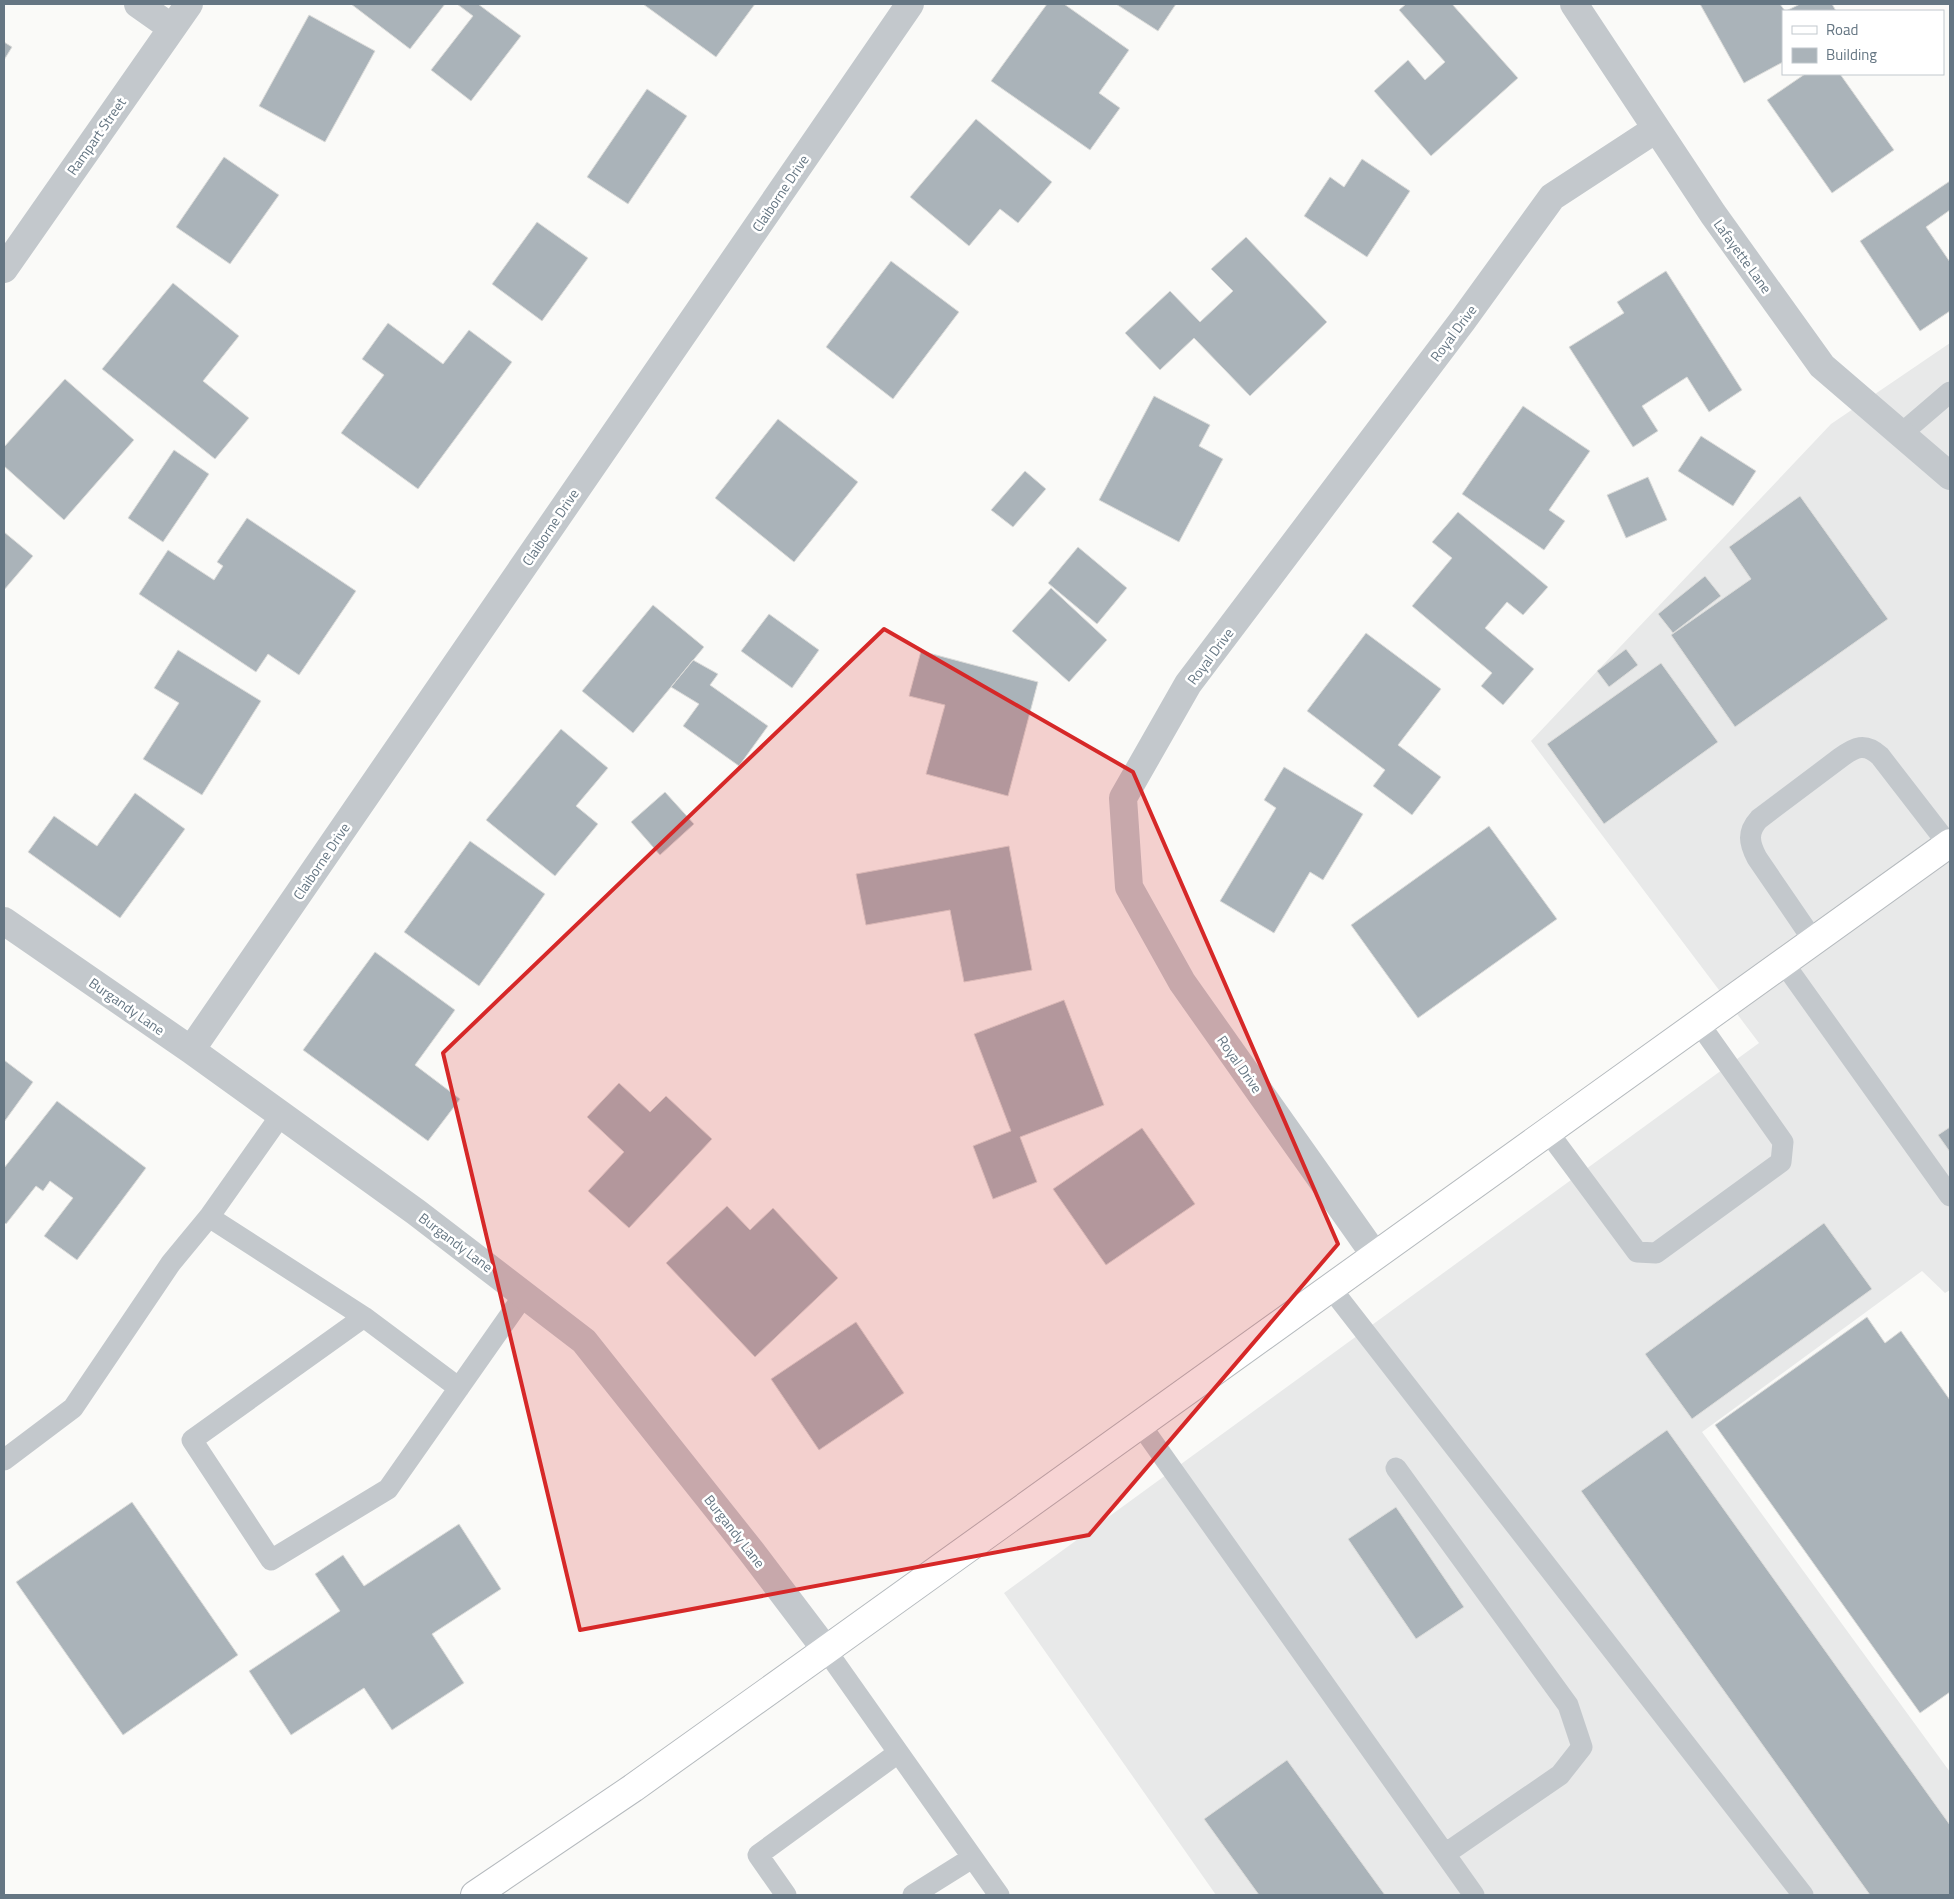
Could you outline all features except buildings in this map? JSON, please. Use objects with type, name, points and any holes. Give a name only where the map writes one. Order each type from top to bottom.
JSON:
[{"type":"main road","points":[[476,1895],[633,1788],[1374,1254],[1548,1132],[1698,1022],[1949,843]]},
{"type":"street","points":[[138,4],[172,28]]},
{"type":"street","name":"Rampart Street","points":[[4,269],[189,4]]},
{"type":"street","name":"Claiborne Drive","points":[[191,1050],[910,4]]},
{"type":"street","name":"Lafayette Lane","points":[[1574,4],[1713,214],[1822,366],[1950,476]]},
{"type":"street","name":"Royal Drive","points":[[1374,1254],[1182,982],[1129,886],[1123,798],[1188,684],[1463,320],[1552,197],[1656,128]]},
{"type":"street","name":"Burgandy Lane","points":[[4,921],[191,1050],[416,1212],[584,1342],[751,1551],[826,1650]]},
{"type":"lane","points":[[1901,434],[1950,392]]},
{"type":"lane","points":[[1813,940],[1757,858],[1751,847],[1749,836],[1751,827],[1759,819],[1852,749],[1863,745],[1872,748],[1949,843]]},
{"type":"lane","points":[[1783,962],[1950,1196]]},
{"type":"lane","points":[[1548,1132],[1637,1252],[1656,1253],[1664,1248],[1781,1162],[1783,1142],[1698,1022]]},
{"type":"lane","points":[[4,1460],[73,1408],[171,1263],[209,1218],[280,1115]]},
{"type":"lane","points":[[209,1218],[364,1317],[459,1388]]},
{"type":"lane","points":[[1330,1287],[1803,1895]]},
{"type":"lane","points":[[364,1317],[192,1440],[271,1560],[388,1489],[524,1295]]},
{"type":"lane","points":[[1140,1424],[1474,1895]]},
{"type":"lane","points":[[1396,1468],[1568,1705],[1582,1747],[1560,1775],[1445,1854]]},
{"type":"lane","points":[[826,1650],[999,1895]]},
{"type":"lane","points":[[786,1895],[758,1855],[898,1753]]},
{"type":"lane","points":[[914,1895],[972,1858]]},
{"type":"highlighted area","points":[[884,629],[1133,772],[1338,1244],[1089,1535],[580,1630],[443,1053]]},
{"type":"shaded area","points":[[1950,343],[1950,1290],[1945,1293],[1922,1271],[1702,1432],[1950,1772],[1950,1895],[1216,1895],[1004,1593],[1759,1043],[1531,741],[1831,424]]}]
